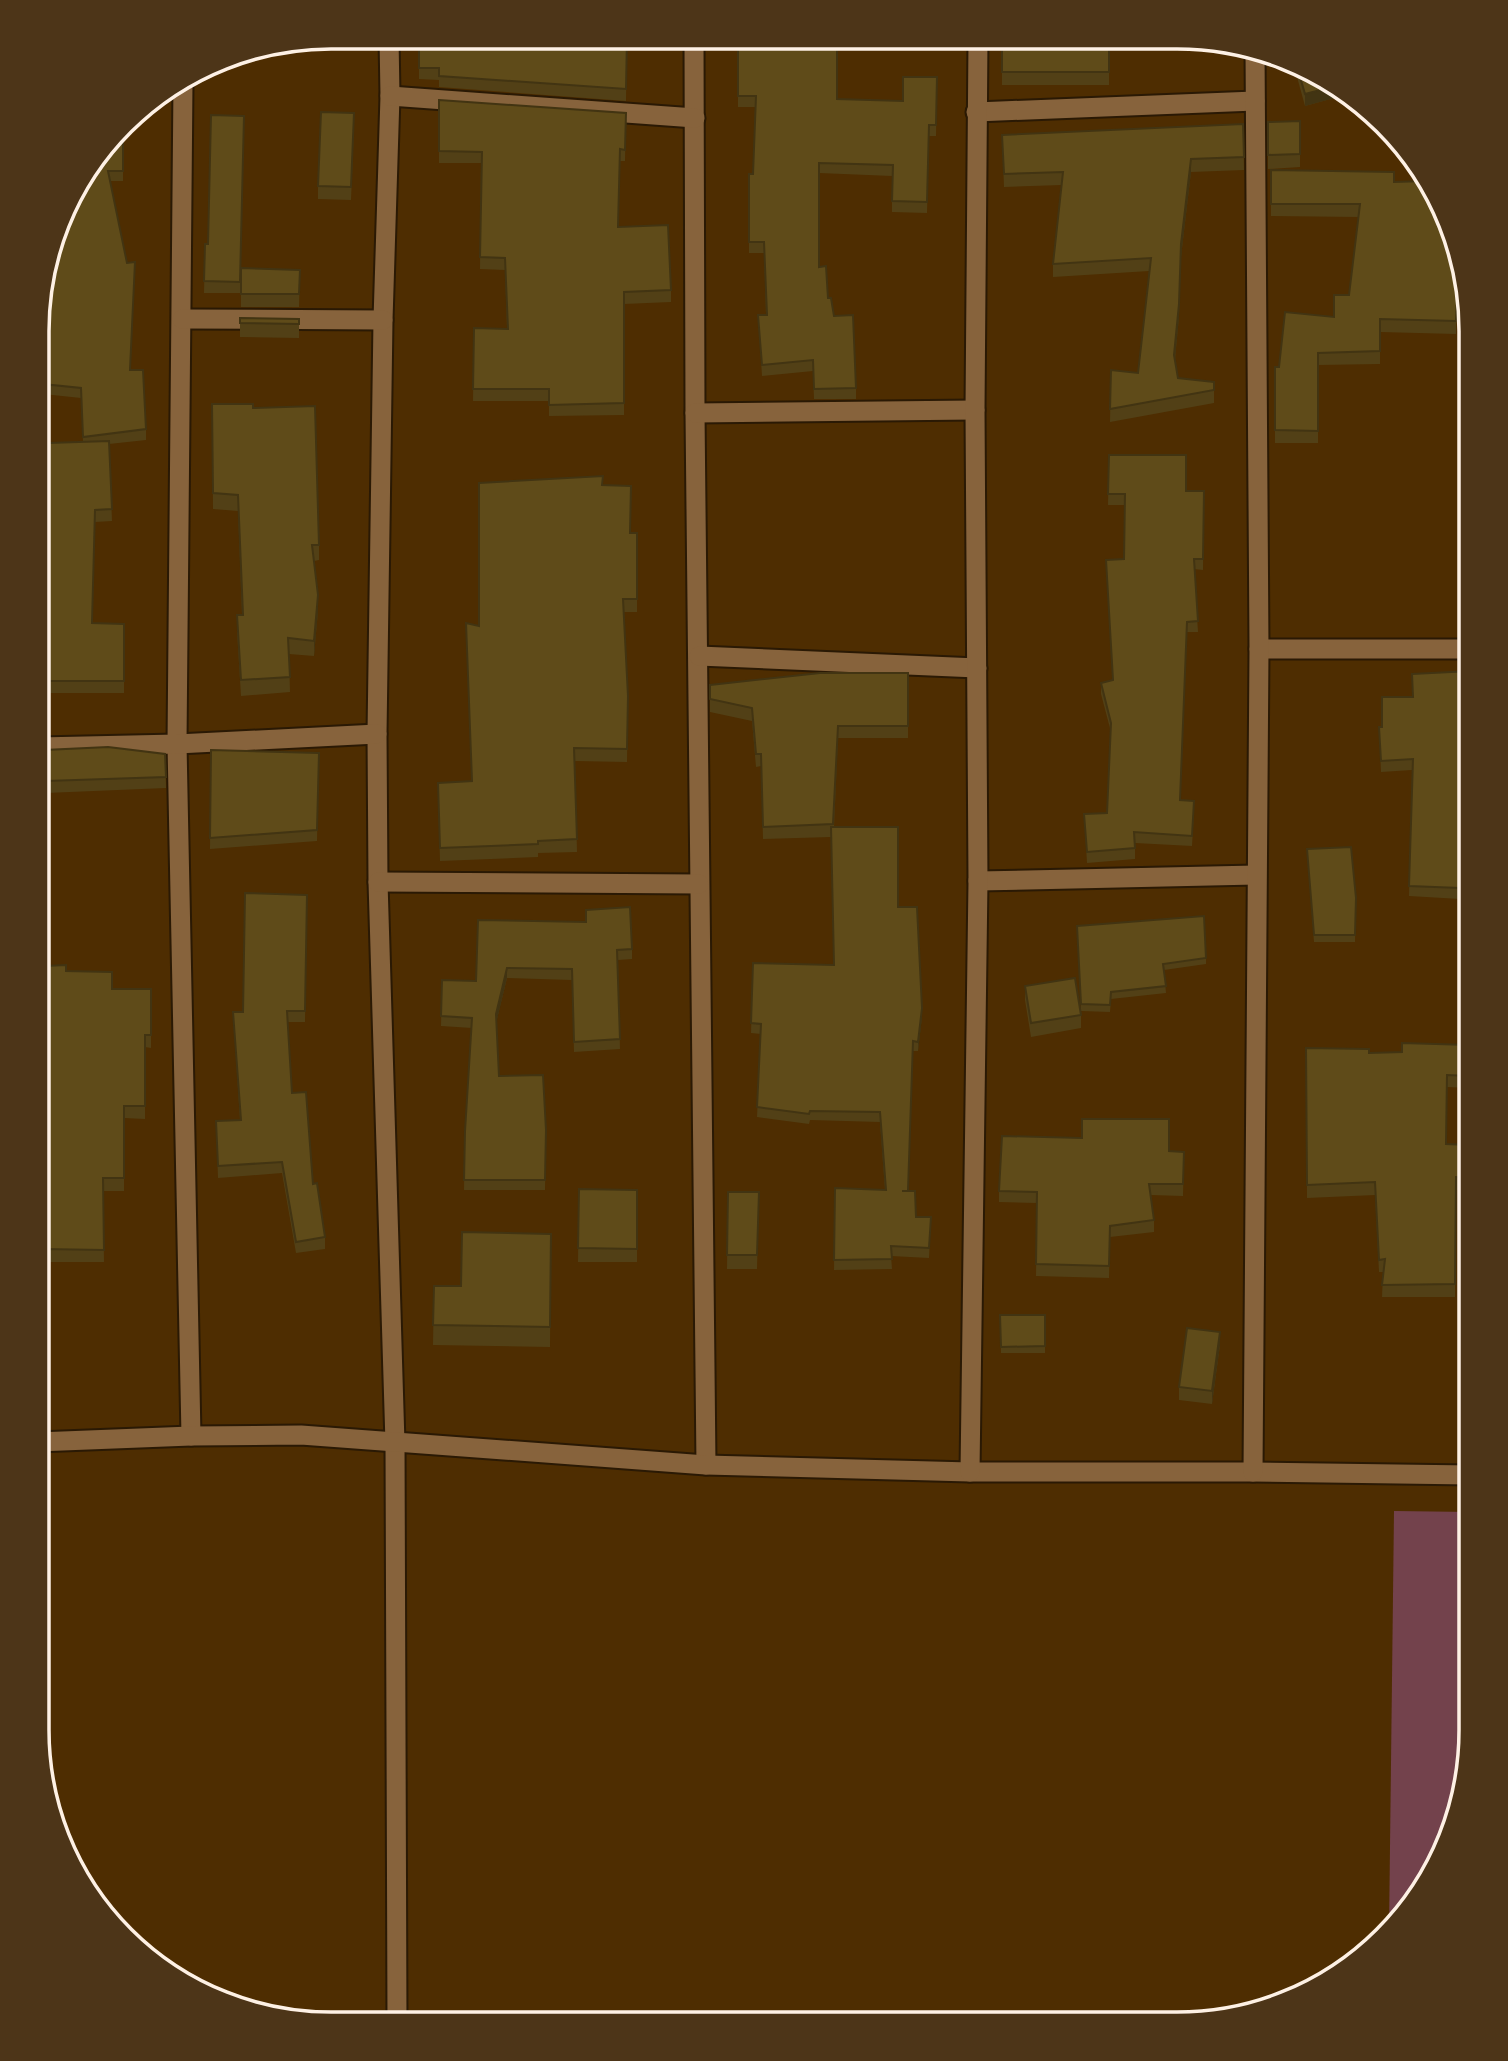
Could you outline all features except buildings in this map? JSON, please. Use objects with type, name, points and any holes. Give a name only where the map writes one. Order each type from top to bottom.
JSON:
[{"type":"street","points":[[389,49],[377,734],[378,882],[395,1443],[397,2012]]},
{"type":"street","points":[[694,49],[695,413],[706,1465]]},
{"type":"street","points":[[970,1472],[978,881],[975,410],[978,49]]},
{"type":"street","points":[[1253,1472],[1259,649],[1255,60]]},
{"type":"street","points":[[183,91],[177,744],[191,1436]]},
{"type":"street","points":[[390,96],[695,118]]},
{"type":"street","points":[[976,112],[1255,101]]},
{"type":"street","points":[[181,319],[383,320]]},
{"type":"street","points":[[695,413],[975,410]]},
{"type":"street","points":[[1259,649],[1459,649]]},
{"type":"street","points":[[699,656],[976,668]]},
{"type":"street","points":[[49,747],[177,744],[377,734]]},
{"type":"street","points":[[978,881],[1256,875]]},
{"type":"street","points":[[378,882],[699,884]]},
{"type":"street","points":[[49,1442],[191,1436],[308,1436],[706,1465],[970,1472],[1459,1475]]},
{"type":"shaded area","points":[[1394,1511],[1459,1512],[1459,1730],[1454,1785],[1444,1821],[1430,1855],[1401,1902],[1389,1916]]}]
